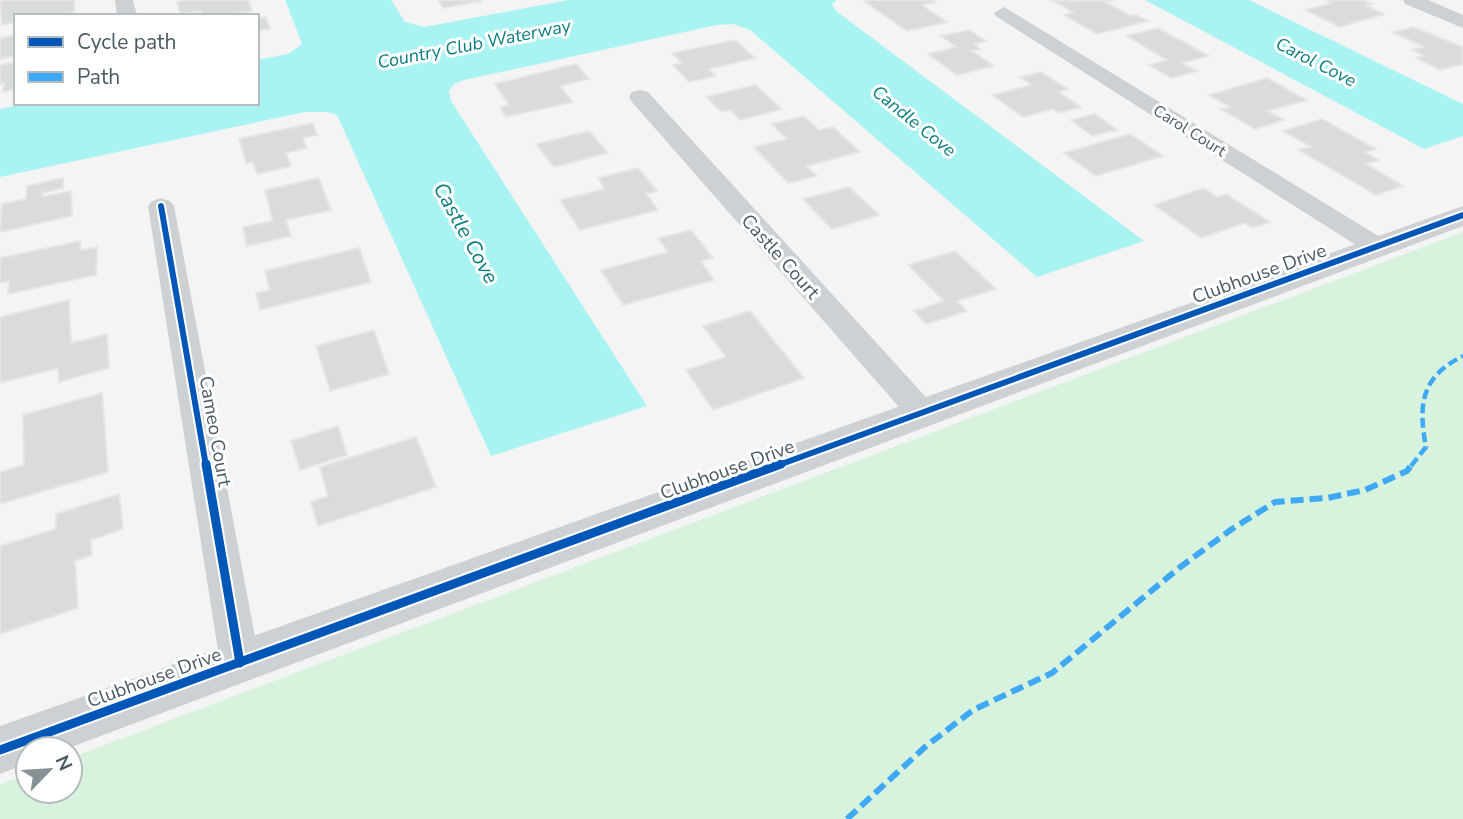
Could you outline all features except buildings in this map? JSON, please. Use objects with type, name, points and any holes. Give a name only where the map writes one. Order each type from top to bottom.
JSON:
[{"type":"street","points":[[1412,0],[1463,22]]},
{"type":"street","name":"Carol Court","points":[[1004,13],[1376,246]]},
{"type":"street","name":"Castle Court","points":[[640,97],[923,414]]},
{"type":"street","name":"Cameo Court","points":[[161,206],[240,663]]},
{"type":"street","name":"Clubhouse Drive","points":[[0,750],[1463,215]]},
{"type":"green space","points":[[1463,232],[1463,819],[0,819],[0,784],[14,779],[14,805],[84,805],[84,753]]},
{"type":"water","points":[[285,0],[391,0],[405,22],[424,27],[569,0],[837,0],[832,4],[836,11],[1144,241],[1037,277],[750,30],[733,24],[717,25],[464,80],[454,84],[449,91],[451,101],[647,406],[491,456],[337,115],[305,112],[0,177],[0,109],[21,105],[259,105],[259,60],[288,54],[302,44]]},
{"type":"water","name":"Carol Cove","points":[[1145,0],[1249,0],[1463,104],[1463,136],[1424,149]]},
{"type":"marked path","points":[[847,819],[925,747],[973,710],[1052,673],[1179,568],[1232,529],[1275,502],[1327,498],[1365,490],[1407,471],[1426,447],[1422,405],[1430,381],[1449,363],[1463,356]]},
{"type":"cycle path","points":[[161,206],[240,663]]},
{"type":"cycle path","points":[[0,750],[1463,215]]},
{"type":"water label","name":"Country Club Waterway","points":[[474,44]]},
{"type":"water label","name":"Candle Cove","points":[[914,121]]},
{"type":"water label","name":"Castle Cove","points":[[466,233]]}]
